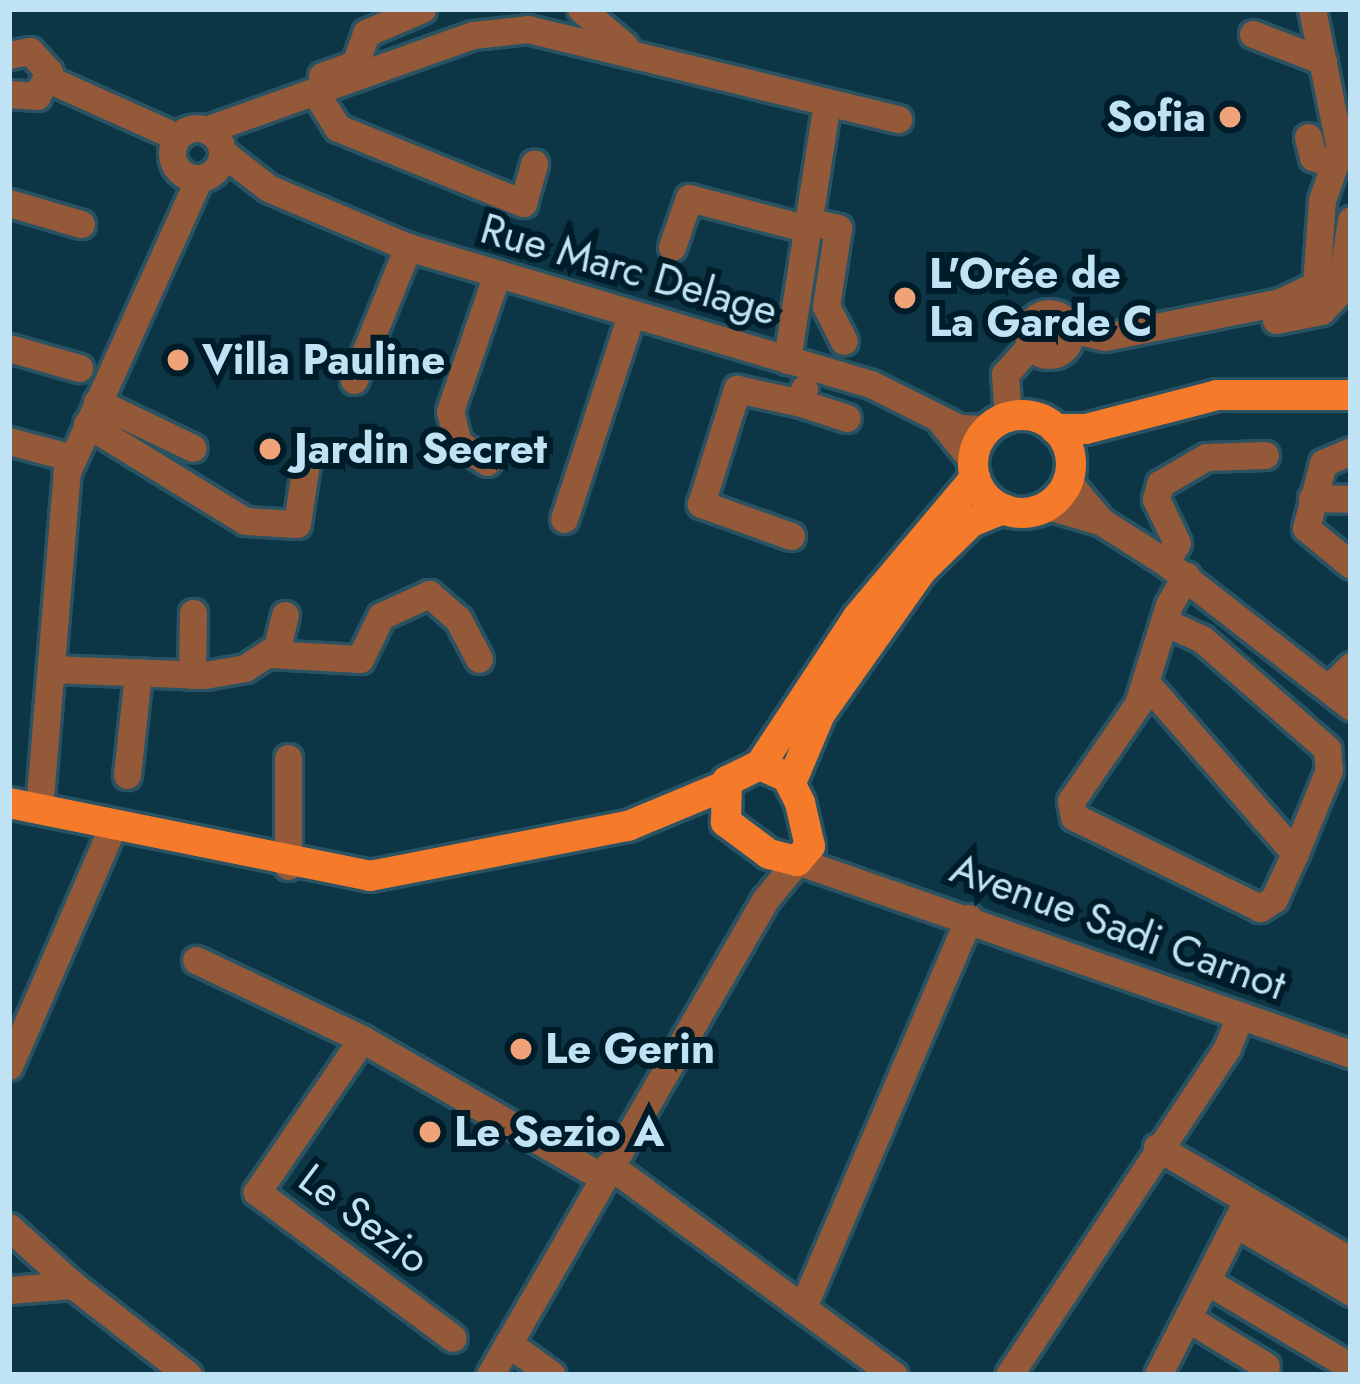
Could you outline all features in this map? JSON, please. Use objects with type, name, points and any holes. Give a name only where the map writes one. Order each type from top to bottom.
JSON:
[{"type":"main road","points":[[760,765],[858,617],[974,470],[998,424],[1034,417],[1055,429],[1086,429],[1216,395],[1279,399],[1351,395]]},
{"type":"main road","points":[[628,826],[730,829],[792,851],[791,783],[820,714],[922,570],[971,522],[1062,485],[1108,439],[1279,399]]},
{"type":"main road","points":[[1055,429],[1062,485]]},
{"type":"main road","points":[[974,470],[1003,509]]},
{"type":"main road","points":[[24,806],[289,866],[370,876],[412,872],[628,826],[724,786],[739,769],[760,765],[791,783]]},
{"type":"main road","points":[[724,786],[730,829]]},
{"type":"street","points":[[422,9],[366,33],[355,64],[293,86],[338,128],[523,203],[534,164]]},
{"type":"street","points":[[581,9],[628,49]]},
{"type":"street","points":[[998,424],[1005,374],[1031,345],[1049,355],[1067,339],[1105,338],[1304,295],[1323,262],[1322,200],[1340,149],[1312,9]]},
{"type":"street","points":[[24,806],[51,669],[73,458],[152,277],[198,155],[240,117],[305,98],[473,35],[528,29],[628,49],[898,119]]},
{"type":"street","points":[[1253,34],[1323,61]]},
{"type":"street","points":[[9,94],[29,99],[46,85],[37,54],[11,47]]},
{"type":"street","name":"Rue Marc Delage","points":[[46,85],[294,201],[408,247],[496,278],[891,392],[939,420],[974,470]]},
{"type":"street","points":[[801,403],[798,364],[809,225],[827,102]]},
{"type":"street","points":[[1308,137],[1313,157],[1334,165]]},
{"type":"street","points":[[672,247],[688,198],[838,228],[826,306],[844,341]]},
{"type":"street","points":[[9,203],[81,224]]},
{"type":"street","points":[[1067,339],[1095,354],[1321,311],[1340,291],[1351,220]]},
{"type":"street","points":[[354,380],[408,247]]},
{"type":"street","points":[[487,462],[458,443],[450,411],[496,278]]},
{"type":"street","points":[[564,519],[630,318]]},
{"type":"street","points":[[9,348],[80,368]]},
{"type":"street","points":[[791,536],[701,504],[737,389],[847,418]]},
{"type":"street","points":[[92,413],[193,448]]},
{"type":"street","points":[[92,413],[245,521],[297,524],[306,463]]},
{"type":"street","name":"Rue Marc Delage","points":[[939,420],[998,424]]},
{"type":"street","points":[[9,441],[73,458]]},
{"type":"street","points":[[1351,451],[1323,463],[1306,528],[1351,565]]},
{"type":"street","points":[[1165,622],[1202,639],[1328,749],[1329,770],[1295,853],[1274,899],[1260,908],[1074,817],[1071,801],[1147,684],[1165,622],[1177,543],[1156,499],[1160,484],[1206,457],[1264,454]]},
{"type":"street","points":[[1062,485],[1102,523],[1175,569],[1340,697],[1351,666]]},
{"type":"street","points":[[1312,498],[1351,499]]},
{"type":"street","points":[[51,669],[192,675],[245,668],[269,655],[360,659],[381,616],[429,594],[458,619],[479,659]]},
{"type":"street","points":[[192,675],[193,613]]},
{"type":"street","points":[[269,655],[285,615]]},
{"type":"street","points":[[128,776],[138,673]]},
{"type":"street","points":[[1147,684],[1295,853]]},
{"type":"street","points":[[288,758],[289,866]]},
{"type":"street","points":[[9,1066],[113,826]]},
{"type":"street","points":[[490,1375],[792,851]]},
{"type":"street","name":"Avenue Sadi Carnot","points":[[792,851],[856,879],[1351,1054]]},
{"type":"street","points":[[803,1306],[968,918]]},
{"type":"street","points":[[196,961],[362,1040],[606,1171],[895,1375]]},
{"type":"street","points":[[1009,1375],[1157,1147],[1228,1048],[1240,1015]]},
{"type":"street","name":"Le Sezio","points":[[362,1040],[257,1192],[453,1338]]},
{"type":"street","points":[[1157,1147],[1351,1292]]},
{"type":"street","points":[[1242,1213],[1351,1261]]},
{"type":"street","points":[[1158,1375],[1210,1283],[1242,1213]]},
{"type":"street","points":[[9,1227],[73,1285],[188,1375]]},
{"type":"street","points":[[1210,1283],[1351,1367]]},
{"type":"street","points":[[9,1290],[73,1285]]},
{"type":"street","points":[[1190,1319],[1266,1366]]},
{"type":"street","points":[[508,1343],[552,1375]]},
{"type":"place","name":"Sofia","points":[[1230,117]]},
{"type":"place","name":"L'Orée de La Garde C","points":[[905,298]]},
{"type":"place","name":"Villa Pauline","points":[[178,360]]},
{"type":"place","name":"Jardin Secret","points":[[270,449]]},
{"type":"place","name":"Le Gerin","points":[[521,1049]]},
{"type":"place","name":"Le Sezio A","points":[[430,1132]]}]
